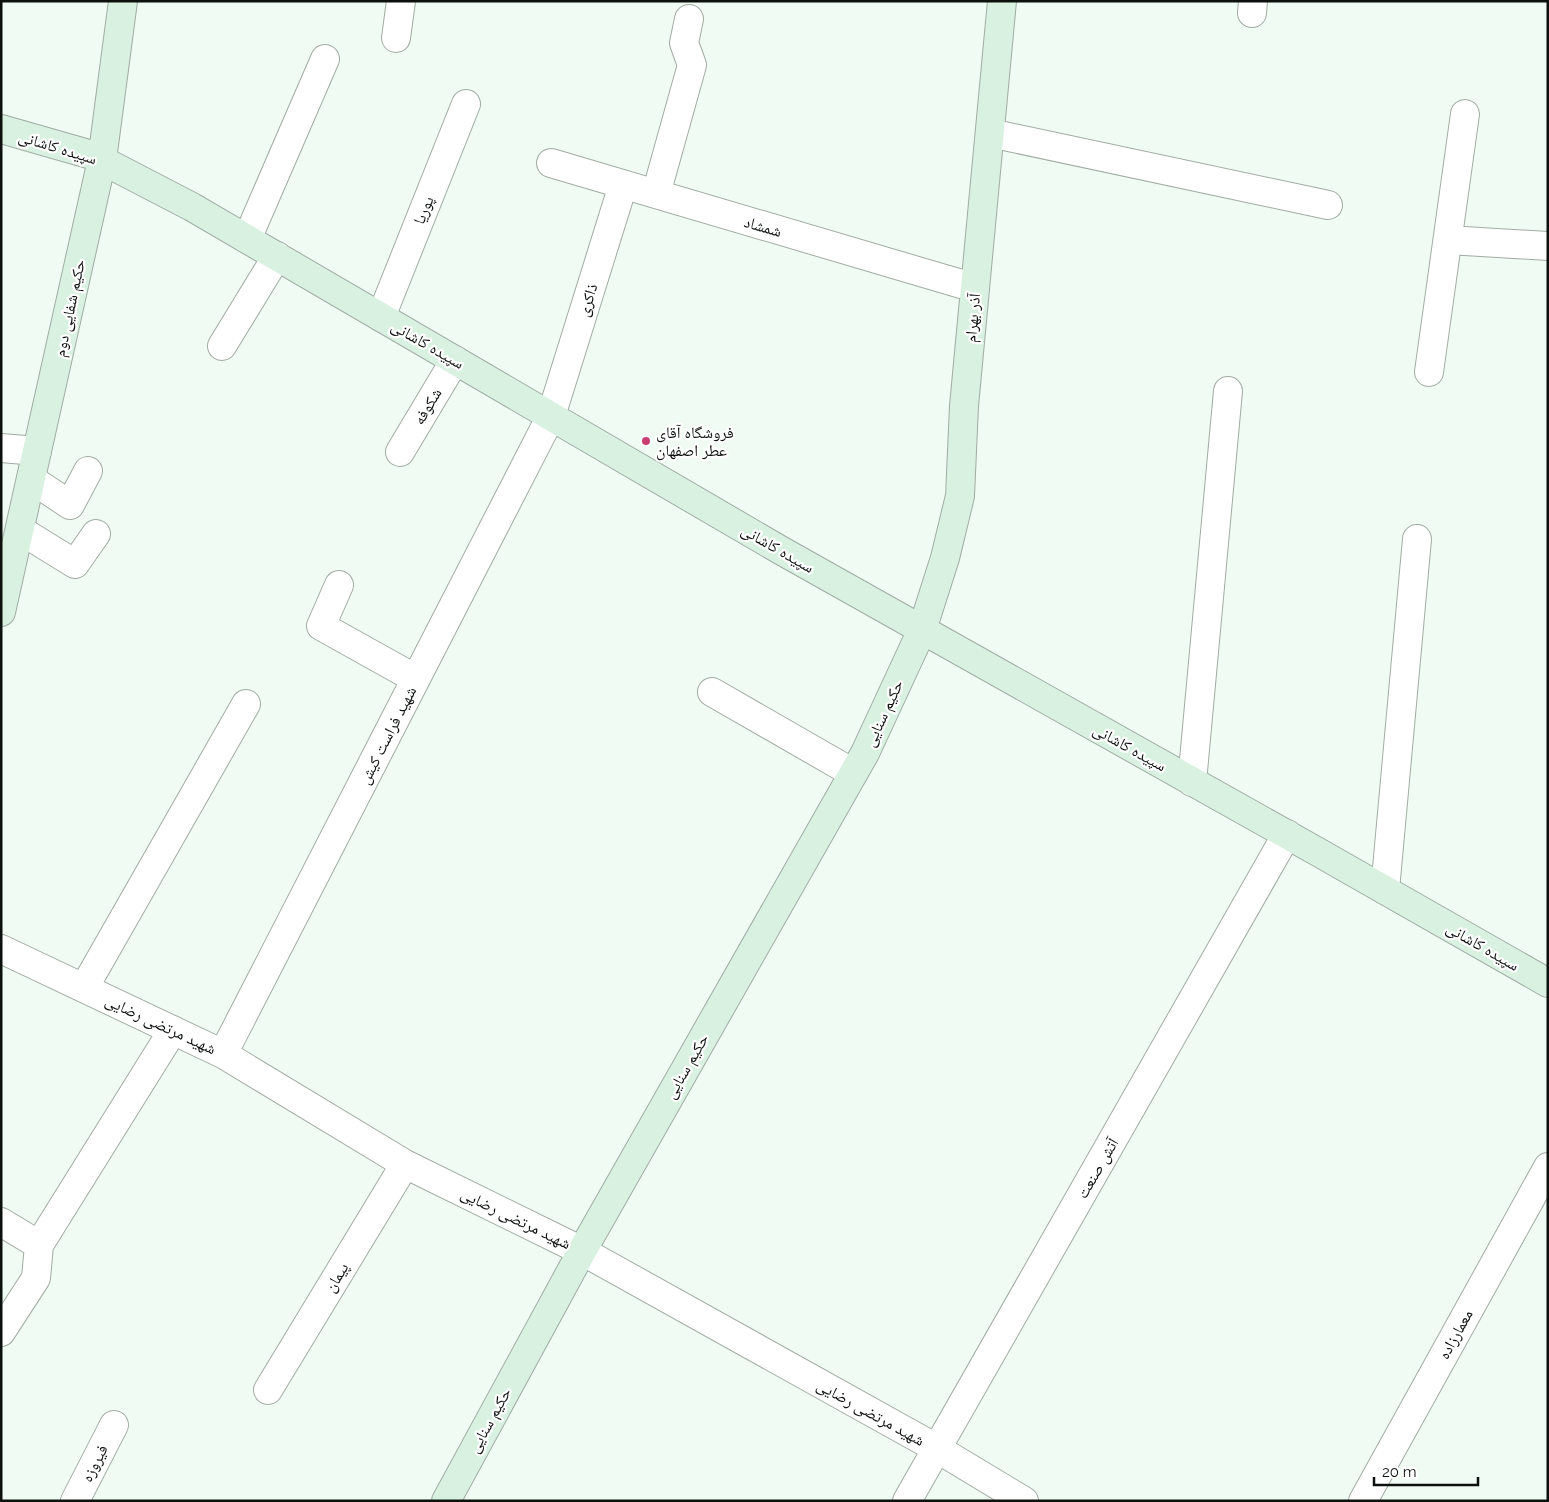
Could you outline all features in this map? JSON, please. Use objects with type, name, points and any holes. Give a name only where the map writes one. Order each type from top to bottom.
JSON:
[{"type":"street","name":"حکیم شفایی دوم","points":[[1,612],[8,557],[20,530],[102,160],[123,1]]},
{"type":"street","points":[[396,38],[401,1]]},
{"type":"street","name":"آذر بهرام","points":[[922,630],[945,558],[960,496],[964,406],[1002,1]]},
{"type":"street","points":[[656,194],[692,65],[684,43],[690,19]]},
{"type":"street","points":[[247,239],[325,59]]},
{"type":"street","name":"پوریا","points":[[381,317],[466,104]]},
{"type":"street","points":[[1429,372],[1465,114]]},
{"type":"street","name":"سپیده کاشانی","points":[[1,129],[92,155],[192,206],[782,551],[1287,834],[1548,983]]},
{"type":"street","points":[[990,133],[1328,205]]},
{"type":"street","name":"شمشاد","points":[[551,163],[975,288]]},
{"type":"street","name":"ذاکری","points":[[551,416],[623,185]]},
{"type":"street","points":[[1448,240],[1548,246]]},
{"type":"street","points":[[222,346],[277,256]]},
{"type":"street","name":"شکوفه","points":[[400,452],[455,360]]},
{"type":"street","points":[[1192,782],[1228,391]]},
{"type":"street","name":"شهید فراست کیش","points":[[215,1050],[416,679],[551,416]]},
{"type":"street","points":[[1,448],[37,451]]},
{"type":"street","points":[[31,479],[70,504],[88,471]]},
{"type":"street","points":[[20,530],[76,564],[96,534]]},
{"type":"street","points":[[1385,890],[1417,539]]},
{"type":"street","points":[[340,585],[321,626],[416,679]]},
{"type":"street","name":"حکیم سنایی","points":[[446,1501],[582,1251],[865,753],[922,630]]},
{"type":"street","points":[[712,692],[853,773]]},
{"type":"street","points":[[84,988],[246,704]]},
{"type":"street","name":"آتش صنعت","points":[[907,1501],[1287,834]]},
{"type":"street","name":"شهید مرتضی رضایی","points":[[1,949],[215,1050],[405,1164],[582,1251],[936,1448],[1024,1501]]},
{"type":"street","points":[[1,1332],[36,1278],[39,1245],[178,1032]]},
{"type":"street","name":"پیمان","points":[[268,1390],[405,1164]]},
{"type":"street","name":"معمارزاده","points":[[1363,1501],[1548,1167]]},
{"type":"street","points":[[1,1222],[39,1245]]},
{"type":"street","name":"فیروزه","points":[[75,1501],[114,1425]]},
{"type":"place","name":"فروشگاه آقای عطر اصفهان","points":[[646,441]]}]
